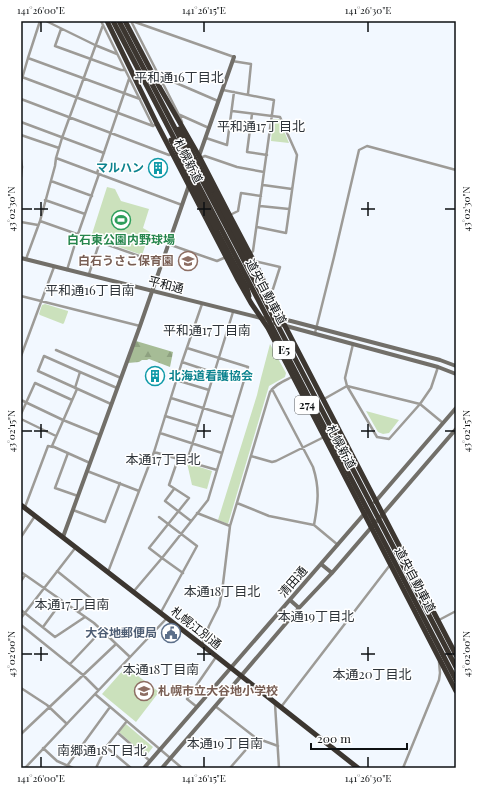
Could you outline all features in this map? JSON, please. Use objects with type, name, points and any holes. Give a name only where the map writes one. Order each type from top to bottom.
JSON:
[{"type":"highway","name":"道央自動車道","points":[[113,21],[456,680]]},
{"type":"highway","name":"道央自動車道","points":[[119,21],[456,668]]},
{"type":"highway","name":"札幌新道","points":[[125,21],[254,261],[285,326],[456,655]]},
{"type":"highway","name":"札幌新道","points":[[105,23],[155,124],[251,303],[268,328],[456,691]]},
{"type":"highway","points":[[145,84],[184,167],[247,288],[251,303]]},
{"type":"highway","points":[[164,107],[180,130],[250,262],[258,269]]},
{"type":"highway","name":"札幌江別通","points":[[23,506],[358,768]]},
{"type":"street","points":[[21,82],[40,21]]},
{"type":"street","points":[[46,21],[117,54]]},
{"type":"street","points":[[101,21],[105,23],[117,54],[140,99],[155,124]]},
{"type":"street","points":[[132,21],[233,59],[251,64],[248,94]]},
{"type":"street","points":[[132,21],[179,115],[186,135]]},
{"type":"street","points":[[23,259],[40,221],[62,138],[95,45],[105,23]]},
{"type":"street","points":[[61,29],[55,46],[121,70],[125,70]]},
{"type":"street","points":[[28,58],[140,99]]},
{"type":"street","points":[[63,537],[140,326],[233,59]]},
{"type":"street","points":[[159,76],[218,101]]},
{"type":"street","points":[[22,77],[77,98],[155,124]]},
{"type":"street","points":[[67,270],[92,196],[104,153],[130,78]]},
{"type":"street","points":[[222,90],[274,100],[257,227],[253,251],[250,254]]},
{"type":"street","points":[[205,138],[227,145],[234,92]]},
{"type":"street","points":[[21,99],[169,155],[172,154]]},
{"type":"street","points":[[232,111],[280,117],[297,155],[286,233],[257,227]]},
{"type":"street","points":[[252,114],[247,152],[267,155]]},
{"type":"street","points":[[179,115],[209,128]]},
{"type":"street","points":[[21,122],[104,153]]},
{"type":"street","points":[[21,135],[59,148]]},
{"type":"street","points":[[315,333],[359,150],[367,146],[456,170]]},
{"type":"street","points":[[199,157],[205,156],[237,167],[264,172]]},
{"type":"street","points":[[56,158],[182,205]]},
{"type":"street","points":[[21,160],[21,177]]},
{"type":"street","points":[[51,181],[92,196]]},
{"type":"street","points":[[263,185],[292,188]]},
{"type":"street","points":[[230,216],[238,211],[241,193],[261,196]]},
{"type":"street","points":[[45,200],[85,214]]},
{"type":"street","points":[[260,206],[289,210]]},
{"type":"street","points":[[40,221],[162,264]]},
{"type":"street","points":[[21,222],[38,225]]},
{"type":"street","points":[[88,275],[100,241]]},
{"type":"street","points":[[168,244],[217,261],[226,256]]},
{"type":"street","name":"平和通","points":[[23,259],[260,318],[438,367],[456,374]]},
{"type":"street","points":[[254,261],[280,266],[273,289],[269,291]]},
{"type":"street","points":[[21,356],[54,267]]},
{"type":"street","points":[[21,296],[140,326]]},
{"type":"street","points":[[108,572],[154,452],[176,380],[202,304]]},
{"type":"street","points":[[187,461],[233,312]]},
{"type":"street","name":"平和通","points":[[260,318],[282,319],[440,360],[456,366]]},
{"type":"street","points":[[353,344],[345,378],[347,386],[377,437],[389,439],[420,404],[431,388],[438,367]]},
{"type":"street","points":[[133,592],[208,500],[248,366],[187,348]]},
{"type":"street","points":[[56,350],[121,378]]},
{"type":"street","points":[[111,404],[38,371],[44,356],[117,388]]},
{"type":"street","points":[[182,362],[215,373]]},
{"type":"street","points":[[52,446],[72,400],[80,372]]},
{"type":"street","points":[[202,645],[219,606],[230,526],[270,392],[275,386],[293,377]]},
{"type":"street","points":[[176,380],[209,390]]},
{"type":"street","points":[[21,414],[35,383],[72,400]]},
{"type":"street","points":[[323,399],[347,386],[420,404],[443,423]]},
{"type":"street","points":[[272,388],[313,467],[318,486],[318,499],[314,525]]},
{"type":"street","points":[[171,398],[233,417]]},
{"type":"street","points":[[21,400],[100,435]]},
{"type":"street","name":"清田通","points":[[144,768],[456,408]]},
{"type":"street","points":[[165,416],[198,426]]},
{"type":"street","points":[[21,419],[56,436]]},
{"type":"street","name":"清田通","points":[[162,768],[299,608],[332,573],[456,429]]},
{"type":"street","points":[[160,433],[222,452]]},
{"type":"street","points":[[251,456],[276,462],[324,437]]},
{"type":"street","points":[[23,506],[48,446],[52,446],[90,463]]},
{"type":"street","points":[[154,452],[217,470]]},
{"type":"street","points":[[68,453],[55,488],[78,496]]},
{"type":"street","points":[[178,459],[169,485],[189,498],[149,548],[183,572]]},
{"type":"street","points":[[87,471],[139,491]]},
{"type":"street","points":[[72,510],[105,522],[120,483]]},
{"type":"street","points":[[174,489],[166,501],[191,521]]},
{"type":"street","points":[[237,503],[269,516],[314,525],[338,545]]},
{"type":"street","points":[[198,513],[230,526]]},
{"type":"street","points":[[21,538],[35,516]]},
{"type":"street","points":[[159,517],[197,546],[161,613]]},
{"type":"street","points":[[21,618],[76,547]]},
{"type":"street","points":[[321,564],[332,573]]},
{"type":"street","points":[[280,707],[390,564]]},
{"type":"street","points":[[57,571],[93,600],[78,612]]},
{"type":"street","points":[[21,572],[94,623],[130,657]]},
{"type":"street","points":[[21,581],[25,576]]},
{"type":"street","points":[[290,600],[299,608]]},
{"type":"street","points":[[43,627],[62,601]]},
{"type":"street","points":[[21,610],[55,637],[86,617]]},
{"type":"street","points":[[424,628],[456,611]]},
{"type":"street","points":[[25,768],[167,618]]},
{"type":"street","points":[[21,625],[84,675],[98,690]]},
{"type":"street","points":[[70,664],[102,630]]},
{"type":"street","points":[[21,734],[116,644]]},
{"type":"street","points":[[407,768],[403,768],[439,680],[440,668],[438,655]]},
{"type":"street","points":[[197,707],[187,699],[216,657]]},
{"type":"street","points":[[21,688],[49,707],[67,724]]},
{"type":"street","points":[[95,694],[182,768]]},
{"type":"street","points":[[275,703],[279,768]]},
{"type":"street","points":[[215,706],[256,738],[278,746]]},
{"type":"street","points":[[67,766],[110,707]]},
{"type":"street","points":[[96,768],[106,747],[127,721]]},
{"type":"street","points":[[118,733],[150,761]]},
{"type":"street","points":[[231,768],[256,738]]},
{"type":"street","points":[[106,747],[131,768]]},
{"type":"street","points":[[43,748],[57,761],[73,768]]},
{"type":"green space","points":[[273,119],[279,119],[289,143],[271,141]]},
{"type":"green space","points":[[107,187],[115,189],[121,201],[149,209],[143,228],[150,232],[142,255],[91,237]]},
{"type":"green space","points":[[45,304],[68,311],[63,324],[39,314],[42,305]]},
{"type":"green space","points":[[136,341],[173,352],[170,367],[149,359],[128,363]]},
{"type":"green space","points":[[270,344],[286,373],[285,377],[269,386],[228,524],[218,520],[257,395]]},
{"type":"green space","points":[[366,411],[399,420],[389,433],[383,434],[378,432]]},
{"type":"green space","points":[[187,463],[212,471],[207,489],[192,485]]},
{"type":"green space","points":[[125,668],[129,669],[159,692],[136,722],[102,694]]},
{"type":"green space","points":[[126,724],[153,747],[146,756],[119,732]]},
{"type":"place","name":"マルハン","points":[[158,168]]},
{"type":"place","name":"白石東公園内野球場","points":[[121,220]]},
{"type":"place","name":"白石うさこ保育園","points":[[188,261]]},
{"type":"place","name":"北海道看護協会","points":[[155,376]]},
{"type":"place","name":"大谷地郵便局","points":[[171,633]]},
{"type":"place","name":"札幌市立大谷地小学校","points":[[144,691]]},
{"type":"district","name":"平和通16丁目北","points":[[179,77]]},
{"type":"district","name":"平和通17丁目北","points":[[261,126]]},
{"type":"district","name":"平和通16丁目南","points":[[90,290]]},
{"type":"district","name":"平和通17丁目南","points":[[207,330]]},
{"type":"district","name":"本通17丁目北","points":[[163,459]]},
{"type":"district","name":"本通18丁目北","points":[[222,591]]},
{"type":"district","name":"本通17丁目南","points":[[72,604]]},
{"type":"district","name":"本通19丁目北","points":[[316,616]]},
{"type":"district","name":"本通18丁目南","points":[[161,669]]},
{"type":"district","name":"本通20丁目北","points":[[372,674]]},
{"type":"district","name":"本通19丁目南","points":[[225,743]]},
{"type":"district","name":"南郷通18丁目北","points":[[102,750]]}]
